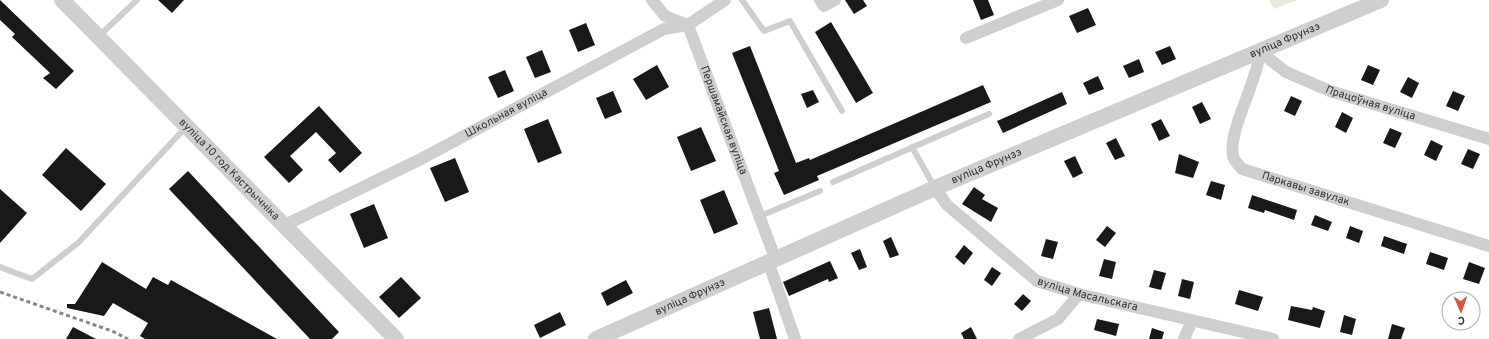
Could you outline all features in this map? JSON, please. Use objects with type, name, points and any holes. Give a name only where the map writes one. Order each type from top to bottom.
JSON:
[{"type":"street","name":"вуліца 10 год Кастрычніка","points":[[62,0],[286,225],[396,339]]},
{"type":"street","points":[[652,0],[665,16],[688,25]]},
{"type":"street","name":"Школьная вуліца","points":[[286,225],[419,160],[664,29],[688,25],[725,0]]},
{"type":"street","points":[[820,0],[824,6],[835,0]]},
{"type":"street","points":[[966,38],[1058,0]]},
{"type":"street","name":"вуліца Фрунзэ","points":[[596,339],[772,259],[935,188],[1260,52],[1380,0]]},
{"type":"street","name":"Першамайская вуліца","points":[[688,25],[760,216],[795,339]]},
{"type":"street","name":"Працоўная вуліца","points":[[1260,52],[1286,72],[1330,91],[1489,139]]},
{"type":"street","name":"Паркавы завулак","points":[[1260,52],[1252,85],[1232,140],[1233,158],[1242,169],[1489,246]]},
{"type":"street","name":"вуліца Масальскага","points":[[935,188],[947,205],[1038,281],[1079,294],[1273,339]]},
{"type":"street","points":[[1019,339],[1058,319],[1079,294]]},
{"type":"street","points":[[1184,339],[1192,321]]},
{"type":"street","points":[[1192,321],[1192,339]]},
{"type":"lane","points":[[98,37],[137,0]]},
{"type":"lane","points":[[742,0],[764,31],[790,21],[842,111]]},
{"type":"lane","points":[[832,182],[988,114]]},
{"type":"lane","points":[[0,268],[32,279],[78,243],[187,126]]},
{"type":"lane","points":[[912,146],[935,188]]},
{"type":"lane","points":[[760,216],[820,191]]},
{"type":"shaded area","points":[[1269,0],[1297,0],[1274,9]]},
{"type":"building","points":[[0,0],[74,71],[56,89],[43,78],[50,73],[12,37],[15,34],[0,20]]},
{"type":"building","points":[[158,0],[184,0],[172,13]]},
{"type":"building","points":[[845,0],[863,0],[867,6],[854,14]]},
{"type":"building","points":[[973,0],[988,0],[994,15],[981,20]]},
{"type":"building","points":[[1088,8],[1096,25],[1077,33],[1069,16]]},
{"type":"building","points":[[831,22],[873,93],[856,103],[815,32]]},
{"type":"building","points":[[586,23],[595,45],[578,52],[569,30]]},
{"type":"building","points":[[750,46],[796,163],[809,158],[810,160],[983,85],[991,102],[817,176],[819,180],[784,195],[774,173],[779,171],[732,53]]},
{"type":"building","points":[[1170,46],[1176,59],[1162,65],[1155,52]]},
{"type":"building","points":[[542,50],[551,72],[535,78],[526,57]]},
{"type":"building","points":[[1139,59],[1144,72],[1129,78],[1123,66]]},
{"type":"building","points":[[657,65],[669,87],[646,100],[633,79]]},
{"type":"building","points":[[1368,65],[1380,70],[1373,85],[1361,80]]},
{"type":"building","points":[[505,70],[514,91],[498,98],[488,77]]},
{"type":"building","points":[[1098,76],[1104,89],[1089,95],[1083,83]]},
{"type":"building","points":[[1408,77],[1419,83],[1412,98],[1400,92]]},
{"type":"building","points":[[813,90],[819,102],[807,108],[801,94]]},
{"type":"building","points":[[613,91],[622,112],[605,119],[596,98]]},
{"type":"building","points":[[1453,91],[1465,96],[1458,111],[1446,106]]},
{"type":"building","points":[[1062,92],[1067,104],[1003,133],[997,121]]},
{"type":"building","points":[[1291,96],[1302,101],[1295,116],[1284,111]]},
{"type":"building","points":[[1202,102],[1211,119],[1200,124],[1192,107]]},
{"type":"building","points":[[319,106],[362,153],[340,173],[328,160],[336,153],[316,132],[290,156],[303,170],[289,183],[264,157]]},
{"type":"building","points":[[1342,112],[1353,118],[1346,133],[1335,127]]},
{"type":"building","points":[[548,119],[562,153],[538,163],[524,129]]},
{"type":"building","points":[[1161,119],[1170,136],[1159,141],[1151,124]]},
{"type":"building","points":[[701,127],[716,161],[691,171],[677,137]]},
{"type":"building","points":[[1390,128],[1402,133],[1395,148],[1383,143]]},
{"type":"building","points":[[1116,138],[1125,156],[1115,160],[1106,143]]},
{"type":"building","points":[[1431,140],[1443,146],[1436,161],[1424,155]]},
{"type":"building","points":[[66,148],[106,184],[81,211],[42,175]]},
{"type":"building","points":[[1468,149],[1480,154],[1473,169],[1461,164]]},
{"type":"building","points":[[1179,154],[1199,162],[1193,178],[1175,173]]},
{"type":"building","points":[[1075,156],[1083,173],[1073,178],[1064,161]]},
{"type":"building","points":[[455,158],[469,192],[445,202],[430,168]]},
{"type":"building","points":[[188,171],[339,332],[332,339],[310,339],[169,189]]},
{"type":"building","points":[[1211,181],[1225,185],[1221,200],[1206,195]]},
{"type":"building","points":[[974,187],[985,195],[982,199],[998,208],[991,222],[962,204]]},
{"type":"building","points":[[0,189],[27,213],[0,243]]},
{"type":"building","points":[[724,190],[738,224],[714,234],[700,200]]},
{"type":"building","points":[[1252,195],[1297,210],[1294,220],[1265,210],[1264,213],[1248,208]]},
{"type":"building","points":[[374,204],[388,238],[364,248],[350,214]]},
{"type":"building","points":[[1315,215],[1332,222],[1328,231],[1311,225]]},
{"type":"building","points":[[1107,226],[1116,233],[1105,247],[1096,240]]},
{"type":"building","points":[[1350,226],[1363,231],[1359,243],[1346,238]]},
{"type":"building","points":[[1384,236],[1407,244],[1404,254],[1381,246]]},
{"type":"building","points":[[891,237],[899,255],[890,258],[883,241]]},
{"type":"building","points":[[1046,239],[1058,242],[1053,259],[1041,256]]},
{"type":"building","points":[[964,245],[973,253],[964,265],[955,257]]},
{"type":"building","points":[[860,249],[867,267],[859,270],[851,253]]},
{"type":"building","points":[[1430,252],[1448,258],[1444,270],[1426,264]]},
{"type":"building","points":[[1104,259],[1116,262],[1112,279],[1099,276]]},
{"type":"building","points":[[830,261],[838,278],[829,282],[828,279],[789,296],[783,282]]},
{"type":"building","points":[[102,262],[146,289],[153,277],[168,285],[171,280],[277,339],[145,339],[140,336],[148,323],[113,303],[104,316],[67,308],[67,304],[75,304]]},
{"type":"building","points":[[1469,262],[1485,268],[1479,284],[1463,279]]},
{"type":"building","points":[[992,267],[1001,273],[992,286],[984,280]]},
{"type":"building","points":[[1154,270],[1166,273],[1161,290],[1149,287]]},
{"type":"building","points":[[401,277],[421,298],[399,318],[379,297]]},
{"type":"building","points":[[1182,279],[1194,282],[1190,299],[1178,296]]},
{"type":"building","points":[[626,280],[633,293],[607,306],[601,293]]},
{"type":"building","points":[[1239,290],[1263,297],[1258,311],[1235,304]]},
{"type":"building","points":[[1023,294],[1031,301],[1022,311],[1014,304]]},
{"type":"building","points":[[1291,306],[1312,310],[1313,307],[1325,311],[1320,328],[1288,320]]},
{"type":"building","points":[[769,308],[777,339],[760,339],[753,312]]},
{"type":"building","points":[[560,312],[566,325],[540,338],[534,325]]},
{"type":"building","points":[[1344,315],[1356,319],[1352,335],[1340,332]]},
{"type":"building","points":[[1097,319],[1119,324],[1116,336],[1094,330]]},
{"type":"building","points":[[1392,324],[1405,328],[1401,339],[1388,339]]},
{"type":"building","points":[[73,327],[96,339],[66,339]]},
{"type":"building","points":[[971,327],[977,339],[964,339],[961,333]]},
{"type":"building","points":[[1152,328],[1164,332],[1162,339],[1149,339]]},
{"type":"railway","points":[[0,292],[112,331],[128,339]]}]
